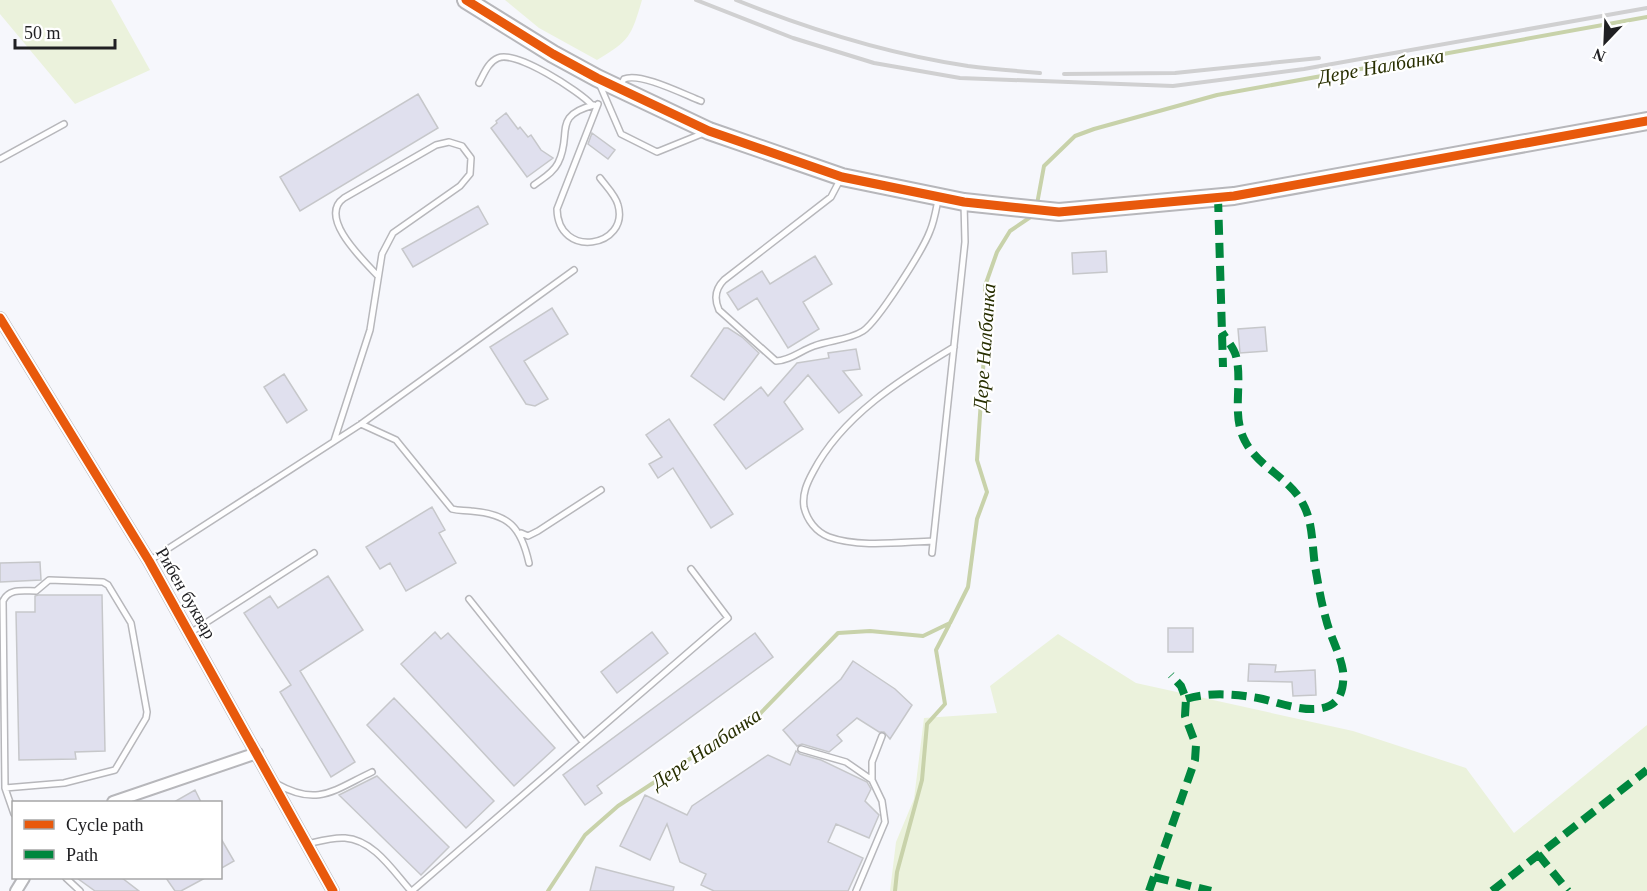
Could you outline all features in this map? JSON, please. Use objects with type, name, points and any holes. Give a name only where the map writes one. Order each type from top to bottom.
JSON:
[{"type":"street","points":[[466,0],[553,54],[597,78],[709,131],[842,177],[964,202],[1059,212],[1234,196],[1647,121]]},
{"type":"street","points":[[485,0],[515,30]]},
{"type":"street","name":"Рибен буквар","points":[[0,318],[149,561],[333,891]]},
{"type":"street","points":[[116,801],[257,753]]},
{"type":"lane","points":[[478,83],[490,63],[505,56],[517,59],[595,104]]},
{"type":"lane","points":[[620,88],[624,79],[631,77],[701,100]]},
{"type":"lane","points":[[597,78],[621,134],[657,152],[709,131]]},
{"type":"lane","points":[[534,185],[551,173],[559,161],[568,118],[573,112],[595,104],[607,103]]},
{"type":"lane","points":[[595,104],[557,209],[560,225],[565,233],[574,240],[584,243],[595,242],[610,234],[616,227],[619,216],[618,202],[600,178]]},
{"type":"lane","points":[[0,159],[64,124]]},
{"type":"lane","points":[[334,441],[370,330],[382,254],[393,233],[466,181],[472,166],[471,158],[462,146],[449,142],[436,145],[344,198],[337,205],[336,219],[350,246],[378,276]]},
{"type":"lane","points":[[842,177],[831,197],[724,280],[717,291],[715,298],[719,310],[776,361],[782,361],[831,340],[852,337],[864,330],[923,247],[931,229],[939,197]]},
{"type":"lane","points":[[932,552],[965,242],[964,202]]},
{"type":"lane","points":[[149,561],[361,424],[574,270]]},
{"type":"lane","points":[[933,541],[875,543],[822,534],[809,520],[803,502],[804,491],[822,453],[861,412],[913,372],[954,347]]},
{"type":"lane","points":[[361,424],[396,440],[452,509],[492,514],[506,520],[528,536],[601,490]]},
{"type":"lane","points":[[520,532],[529,563]]},
{"type":"lane","points":[[189,633],[314,553]]},
{"type":"lane","points":[[307,844],[334,838],[360,841],[374,850],[411,891],[728,618],[691,569]]},
{"type":"lane","points":[[5,788],[64,783],[115,770],[146,718],[147,712],[130,623],[108,585],[103,582],[48,580],[36,591],[12,592],[6,595],[3,602],[5,788],[12,808]]},
{"type":"lane","points":[[469,599],[583,742]]},
{"type":"lane","points":[[856,891],[885,822],[882,801],[872,780],[872,762],[882,736]]},
{"type":"lane","points":[[801,749],[846,762],[872,780]]},
{"type":"lane","points":[[273,782],[306,797],[322,796],[372,772]]},
{"type":"lane","points":[[67,879],[80,891]]},
{"type":"green space","points":[[0,0],[111,0],[150,70],[75,104],[0,14]]},
{"type":"green space","points":[[505,0],[642,0],[628,36],[597,60],[539,28]]},
{"type":"green space","points":[[1058,634],[1136,683],[1353,731],[1466,768],[1514,833],[1647,725],[1647,891],[890,891],[896,842],[914,799],[924,718],[997,713],[990,686]]},
{"type":"building","points":[[418,94],[438,128],[300,211],[280,177]]},
{"type":"building","points":[[506,113],[518,129],[520,127],[528,137],[531,135],[541,150],[553,158],[527,177],[491,128]]},
{"type":"building","points":[[592,133],[615,150],[608,159],[588,144]]},
{"type":"building","points":[[478,206],[488,224],[413,267],[402,249]]},
{"type":"building","points":[[1106,251],[1107,272],[1073,274],[1072,253]]},
{"type":"building","points":[[815,256],[832,284],[803,302],[819,329],[788,348],[757,298],[738,310],[727,293],[762,271],[770,284]]},
{"type":"building","points":[[552,308],[568,334],[524,361],[548,399],[535,406],[526,404],[490,347]]},
{"type":"building","points":[[1265,327],[1267,351],[1240,353],[1238,329]]},
{"type":"building","points":[[724,328],[742,337],[759,353],[724,400],[691,376]]},
{"type":"building","points":[[856,349],[860,369],[843,371],[862,395],[839,413],[808,375],[784,402],[803,429],[746,469],[714,425],[761,387],[768,396],[797,363],[829,358],[828,353]]},
{"type":"building","points":[[284,374],[307,410],[287,423],[264,387]]},
{"type":"building","points":[[669,419],[733,514],[711,528],[673,468],[658,478],[649,464],[662,457],[646,435]]},
{"type":"building","points":[[432,507],[445,530],[439,533],[456,563],[406,591],[390,563],[380,569],[366,547]]},
{"type":"building","points":[[40,562],[41,580],[0,582],[0,563]]},
{"type":"building","points":[[328,576],[363,630],[300,671],[355,762],[331,777],[280,692],[291,685],[244,613],[270,596],[278,608]]},
{"type":"building","points":[[102,595],[105,751],[75,752],[76,759],[19,760],[16,612],[35,612],[35,596]]},
{"type":"building","points":[[1168,628],[1193,628],[1193,652],[1168,652]]},
{"type":"building","points":[[435,632],[441,639],[448,633],[555,748],[514,786],[401,664]]},
{"type":"building","points":[[652,632],[668,653],[617,693],[601,672]]},
{"type":"building","points":[[755,633],[773,657],[597,786],[602,793],[585,805],[563,775]]},
{"type":"building","points":[[853,661],[895,689],[912,705],[890,739],[884,732],[879,732],[857,718],[837,735],[842,741],[829,752],[802,744],[797,746],[783,730],[841,679]]},
{"type":"building","points":[[1249,664],[1276,665],[1275,672],[1315,670],[1316,695],[1293,696],[1292,682],[1248,681]]},
{"type":"building","points":[[394,698],[494,801],[466,828],[367,725]]},
{"type":"building","points":[[796,751],[867,782],[871,789],[865,801],[879,815],[869,838],[836,824],[828,842],[863,858],[848,891],[714,891],[701,885],[706,874],[680,862],[667,824],[650,860],[620,846],[645,795],[687,815],[692,806],[768,755],[790,765]]},
{"type":"building","points":[[377,776],[449,847],[421,875],[339,795]]},
{"type":"building","points":[[195,790],[200,801],[176,801]]},
{"type":"building","points":[[222,840],[234,861],[222,868]]},
{"type":"building","points":[[596,867],[674,887],[673,891],[590,891]]},
{"type":"building","points":[[78,879],[123,879],[139,891],[95,891]]},
{"type":"building","points":[[167,879],[203,879],[181,891],[175,891]]},
{"type":"waterway","name":"Дере Налбанка","points":[[1037,204],[1044,166],[1075,136],[1094,129],[1217,95],[1647,17]]},
{"type":"waterway","name":"Дере Налбанка","points":[[548,891],[585,835],[618,806],[714,743],[754,720],[838,633],[870,631],[923,636],[950,623],[968,587],[977,519],[987,492],[977,460],[986,325],[985,286],[997,252],[1010,231],[1035,214]]},
{"type":"waterway","points":[[895,891],[897,872],[922,780],[927,724],[945,704],[936,650],[949,625]]},
{"type":"railway","points":[[696,0],[793,38],[874,63],[960,78],[1173,86],[1304,69],[1647,8]]},
{"type":"railway","points":[[736,0],[821,31],[879,48],[968,66],[1040,73]]},
{"type":"railway","points":[[1064,74],[1175,73],[1319,58]]},
{"type":"marked path","points":[[1218,197],[1223,367]]},
{"type":"marked path","points":[[1186,699],[1204,695],[1231,695],[1258,698],[1298,708],[1319,709],[1336,701],[1343,683],[1342,664],[1321,599],[1306,511],[1297,495],[1258,458],[1245,441],[1239,421],[1236,356],[1222,332]]},
{"type":"marked path","points":[[1149,891],[1195,760],[1196,745],[1185,716],[1186,699],[1181,686],[1171,675]]},
{"type":"marked path","points":[[1492,891],[1647,770]]},
{"type":"marked path","points":[[1538,854],[1568,891]]},
{"type":"marked path","points":[[1154,877],[1211,891]]},
{"type":"cycle path","points":[[466,0],[553,54],[597,78],[709,131],[842,177],[964,202],[1059,212],[1234,196],[1647,121]]},
{"type":"cycle path","points":[[0,318],[149,561],[333,891]]}]
